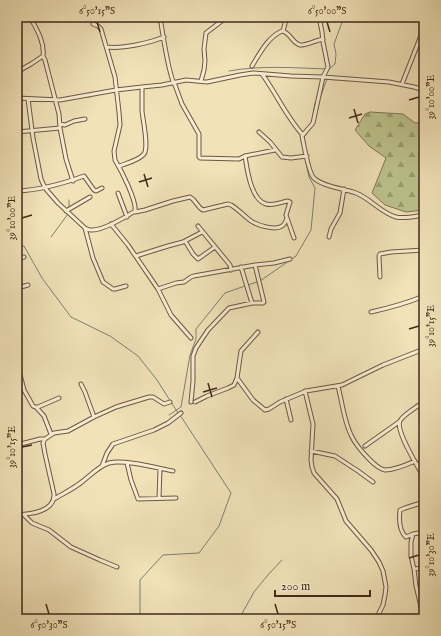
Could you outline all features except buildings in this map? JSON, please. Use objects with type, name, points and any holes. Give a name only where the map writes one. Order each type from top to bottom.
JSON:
[{"type":"street","points":[[30,17],[38,32],[44,51],[43,56],[55,100],[66,159],[73,180]]},
{"type":"street","points":[[160,17],[173,82],[176,85],[182,104],[199,134],[199,157],[239,159],[245,156],[275,150]]},
{"type":"street","points":[[202,81],[205,61],[204,49],[206,32],[227,17]]},
{"type":"street","points":[[252,66],[268,41],[283,31],[286,20],[285,17]]},
{"type":"street","points":[[302,134],[313,123],[323,77],[327,70],[328,64],[319,17]]},
{"type":"street","points":[[93,24],[101,29],[115,77],[120,125],[114,156],[133,198],[136,207],[135,212]]},
{"type":"street","points":[[402,84],[424,28]]},
{"type":"street","points":[[283,31],[300,45],[323,39]]},
{"type":"street","points":[[107,47],[113,48],[129,46],[155,41],[164,37]]},
{"type":"street","points":[[17,72],[43,56]]},
{"type":"street","points":[[17,98],[60,100],[186,80],[207,82],[253,73],[389,82],[424,90]]},
{"type":"street","points":[[262,74],[302,134],[310,171],[315,179],[328,185],[361,195],[394,216],[424,215]]},
{"type":"street","points":[[119,166],[138,159],[143,156],[145,152],[146,141],[142,112],[142,86]]},
{"type":"street","points":[[28,99],[39,172],[45,188],[66,211],[88,230],[112,224],[135,212],[190,197],[193,198],[202,209],[231,205],[252,222],[267,227],[281,227],[287,218]]},
{"type":"street","points":[[17,132],[60,126],[85,119]]},
{"type":"street","points":[[259,132],[270,142],[283,158],[307,156]]},
{"type":"street","points":[[245,156],[252,186],[258,197],[263,202],[270,204],[289,201],[291,203],[286,213],[294,238]]},
{"type":"street","points":[[17,191],[45,188],[84,176],[94,190],[96,191],[102,188]]},
{"type":"street","points":[[329,237],[331,229],[340,213],[344,189]]},
{"type":"street","points":[[118,193],[127,217]]},
{"type":"street","points":[[66,211],[90,197]]},
{"type":"street","points":[[112,224],[120,233],[158,289],[169,313],[191,338]]},
{"type":"street","points":[[198,226],[230,265],[231,270]]},
{"type":"street","points":[[85,228],[93,258],[103,282],[113,289],[126,286]]},
{"type":"street","points":[[136,256],[185,241],[202,232]]},
{"type":"street","points":[[185,241],[198,259],[215,247]]},
{"type":"street","points":[[380,277],[380,254],[424,250]]},
{"type":"street","points":[[17,260],[24,257]]},
{"type":"street","points":[[158,289],[184,282],[191,277],[217,271],[274,263],[290,259]]},
{"type":"street","points":[[191,402],[193,356],[196,348],[208,330],[228,309],[252,303],[263,303],[264,301],[255,265]]},
{"type":"street","points":[[241,267],[252,303]]},
{"type":"street","points":[[17,288],[28,285]]},
{"type":"street","points":[[371,312],[397,306],[424,296]]},
{"type":"street","points":[[195,402],[232,386],[236,382],[241,351],[258,332]]},
{"type":"street","points":[[237,378],[253,400],[265,410],[310,389],[338,386],[383,365],[424,349]]},
{"type":"street","points":[[17,369],[19,371],[24,390],[33,406],[36,407],[44,416],[51,434]]},
{"type":"street","points":[[81,384],[94,417]]},
{"type":"street","points":[[338,386],[351,436],[374,464],[380,469],[386,470],[415,461]]},
{"type":"street","points":[[305,391],[313,424],[311,466],[314,473],[337,499],[346,521],[371,550],[381,565],[386,592],[383,605],[377,618],[382,619]]},
{"type":"street","points":[[54,499],[43,443],[45,439],[51,434],[68,431],[116,407],[149,397],[164,404],[170,402]]},
{"type":"street","points":[[36,407],[58,398]]},
{"type":"street","points":[[286,399],[291,420]]},
{"type":"street","points":[[365,446],[424,402]]},
{"type":"street","points":[[102,466],[107,453],[113,444],[154,430],[168,423],[181,413]]},
{"type":"street","points":[[399,422],[402,437],[424,478]]},
{"type":"street","points":[[17,445],[45,439]]},
{"type":"street","points":[[311,451],[335,456],[373,482]]},
{"type":"street","points":[[417,465],[424,460]]},
{"type":"street","points":[[17,515],[42,511],[51,505],[54,499],[84,481],[102,466],[111,463],[127,463],[173,471]]},
{"type":"street","points":[[127,463],[138,499],[176,498]]},
{"type":"street","points":[[159,498],[160,468]]},
{"type":"street","points":[[424,502],[400,510],[401,530],[404,536],[406,537],[424,532]]},
{"type":"street","points":[[24,515],[32,523],[49,530],[71,547],[117,567]]},
{"type":"street","points":[[413,534],[411,542],[411,556],[424,619]]},
{"type":"street","points":[[414,569],[424,568]]},
{"type":"green space","points":[[370,112],[403,114],[415,123],[423,122],[424,120],[424,210],[406,212],[385,205],[372,193],[386,158],[369,146],[355,130],[365,114]]},
{"type":"waterway","points":[[229,71],[266,67],[329,69],[335,64],[336,54],[334,44],[344,17]]},
{"type":"waterway","points":[[320,98],[327,79],[337,80]]},
{"type":"waterway","points":[[313,114],[316,102]]},
{"type":"waterway","points":[[304,139],[312,127]]},
{"type":"waterway","points":[[248,285],[260,281],[296,256],[311,230],[315,188],[309,177],[305,158]]},
{"type":"waterway","points":[[69,200],[69,207]]},
{"type":"waterway","points":[[51,237],[68,214]]},
{"type":"waterway","points":[[17,247],[24,246],[42,278],[71,317],[110,336],[138,356],[157,380],[178,413]]},
{"type":"waterway","points":[[169,415],[181,407],[190,355],[196,339],[196,329],[225,293],[245,286]]},
{"type":"waterway","points":[[141,619],[140,580],[163,555],[199,553],[219,526],[231,493],[180,415]]},
{"type":"waterway","points":[[239,619],[254,592],[282,560]]}]
